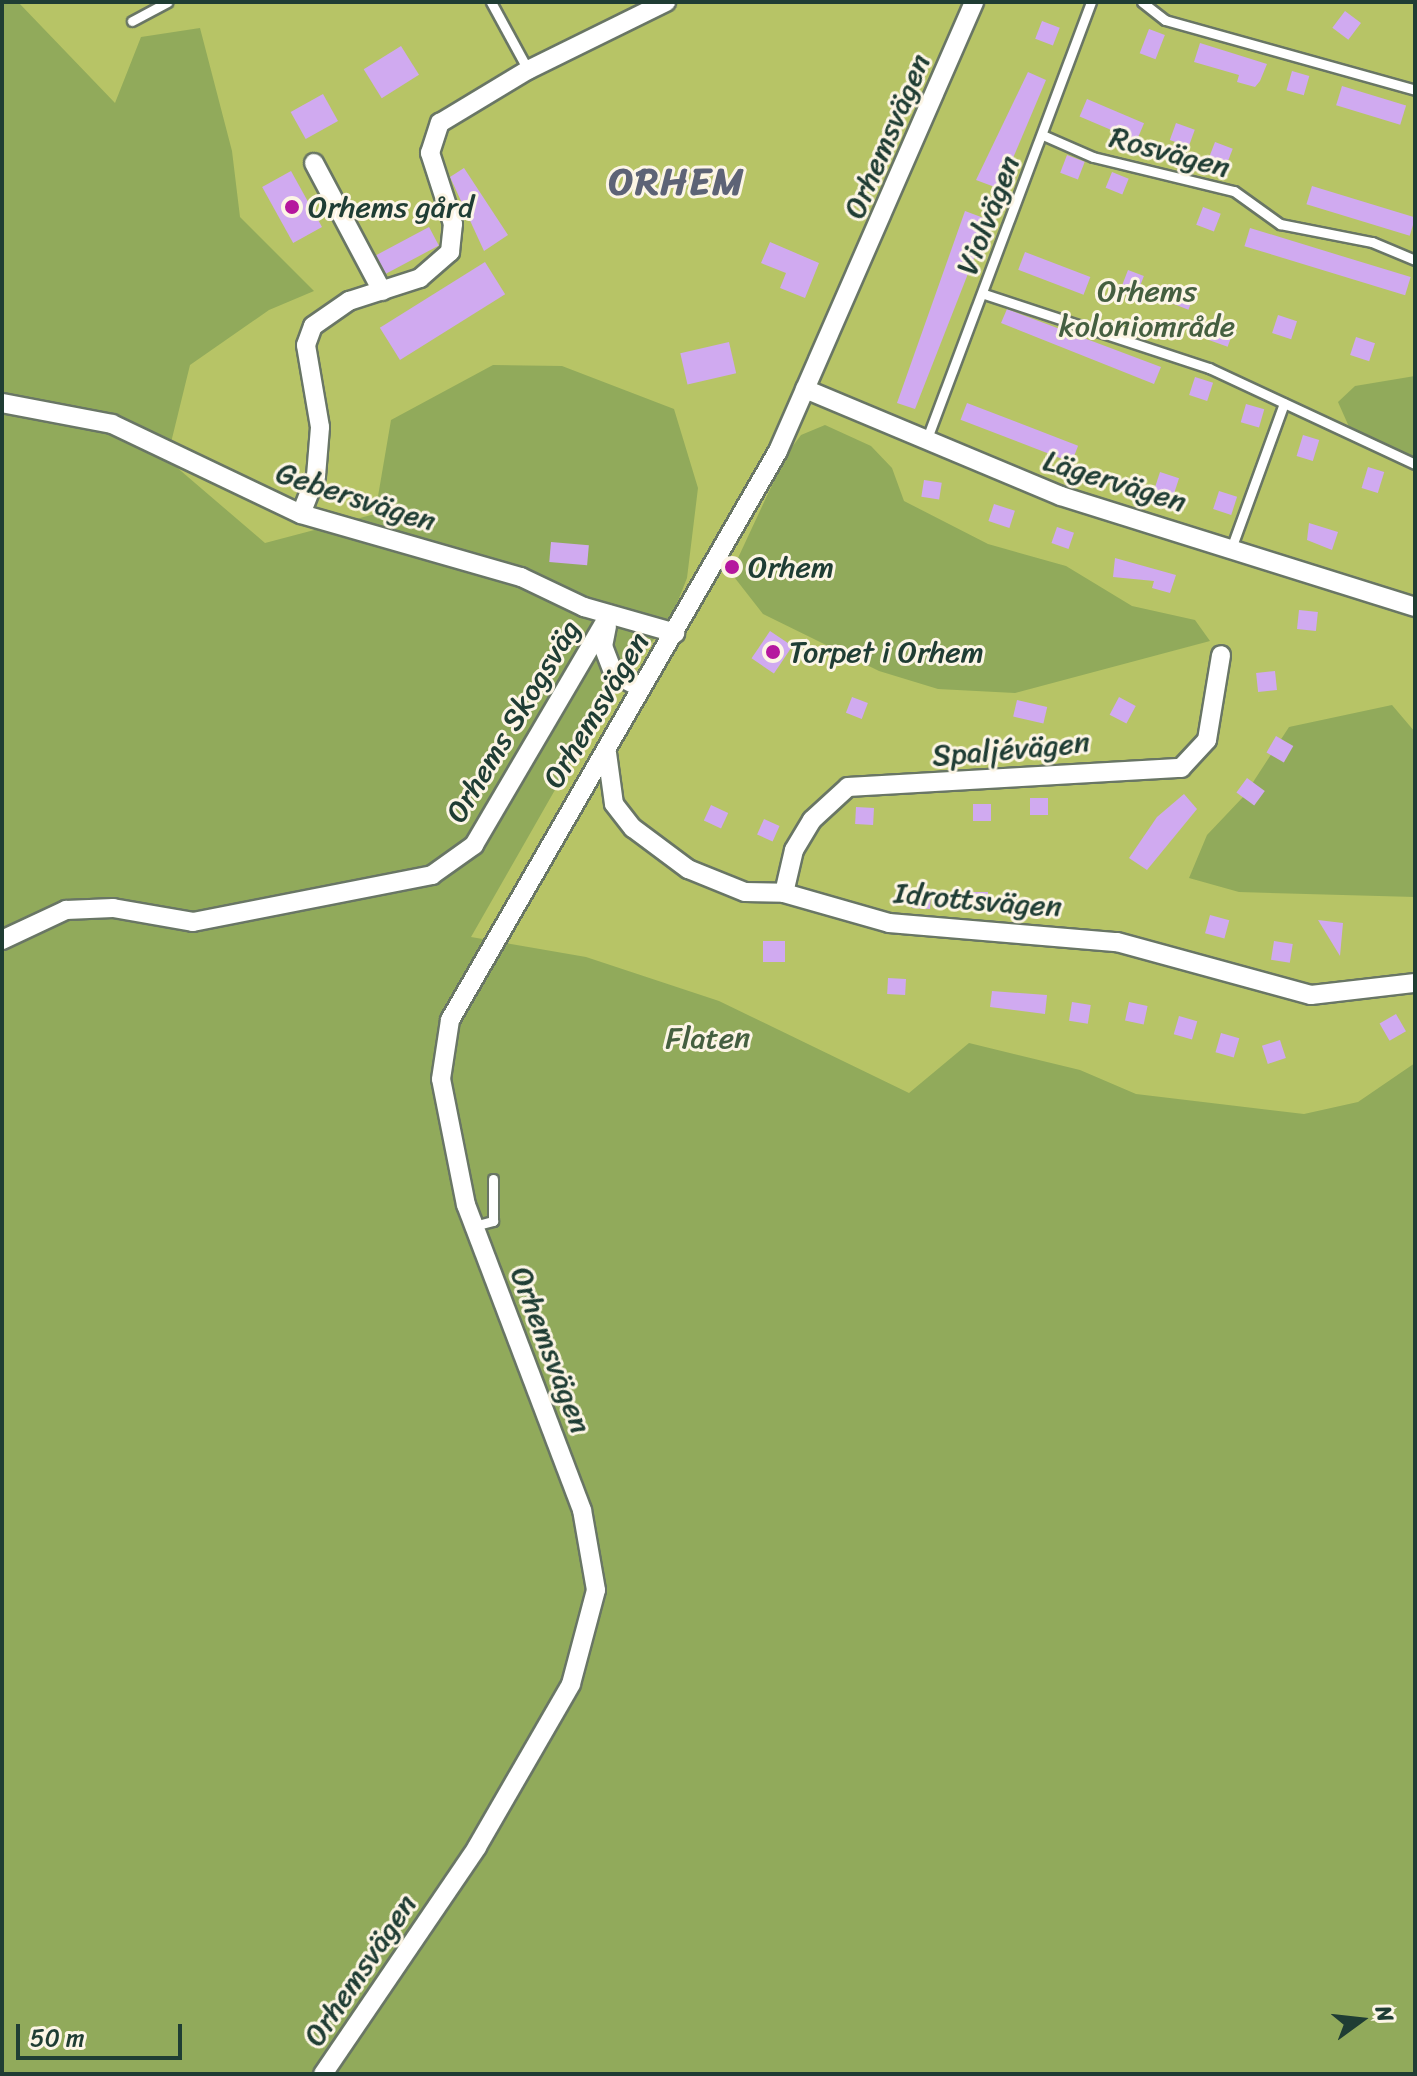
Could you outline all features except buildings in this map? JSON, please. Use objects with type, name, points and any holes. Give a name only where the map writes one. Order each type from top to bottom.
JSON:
[{"type":"street","points":[[301,514],[316,476],[320,427],[306,345],[313,326],[349,301],[420,278],[450,252],[453,224],[430,153],[440,123],[528,70],[666,2]]},
{"type":"street","name":"Orhemsvägen","points":[[323,2074],[477,1847],[587,1645],[596,1590],[582,1510],[474,1226],[441,1079],[450,1020],[541,852],[607,753],[641,688],[675,633],[805,389],[974,2]]},
{"type":"street","points":[[314,163],[382,291]]},
{"type":"street","name":"Lägervägen","points":[[805,389],[925,444],[1061,496],[1232,546],[1415,607]]},
{"type":"street","name":"Gebersvägen","points":[[2,403],[112,424],[301,514],[521,577],[609,615]]},
{"type":"street","points":[[609,615],[603,646],[614,674],[641,688]]},
{"type":"street","name":"Orhemsvägen","points":[[609,615],[675,633]]},
{"type":"street","name":"Orhems Skogsväg","points":[[2,940],[66,910],[113,908],[193,922],[432,875],[474,845],[609,615]]},
{"type":"street","name":"Spaljévägen","points":[[784,893],[794,850],[812,820],[848,787],[1181,768],[1207,740],[1221,655]]},
{"type":"street","name":"Idrottsvägen","points":[[607,753],[614,804],[633,828],[688,869],[745,892],[784,893],[889,923],[1171,953],[1311,995],[1415,983]]},
{"type":"lane","points":[[132,21],[167,2]]},
{"type":"lane","points":[[491,2],[528,70]]},
{"type":"lane","name":"Violvägen","points":[[925,444],[1045,136],[1091,2]]},
{"type":"lane","points":[[1142,2],[1165,20],[1415,90]]},
{"type":"lane","name":"Rosvägen","points":[[1045,136],[1093,157],[1234,191],[1280,224],[1372,242],[1415,260]]},
{"type":"lane","points":[[984,294],[1209,368],[1415,464]]},
{"type":"lane","points":[[1232,546],[1284,403]]},
{"type":"lane","points":[[474,1226],[493,1221],[493,1179]]},
{"type":"green space","name":"Flaten","points":[[2,2],[1415,2],[1415,2074],[2,2074]]},
{"type":"green space","name":"Flaten","points":[[2,2],[18,2],[115,103],[141,37],[200,28],[232,151],[240,217],[314,291],[269,310],[190,365],[167,459],[265,543],[375,514],[391,420],[493,365],[562,366],[674,409],[698,488],[687,578],[674,611],[588,732],[471,937],[586,957],[719,1001],[909,1093],[969,1043],[1080,1070],[1136,1094],[1304,1114],[1358,1102],[1415,1063],[1415,2074],[2,2074]]},
{"type":"green space","points":[[1415,376],[1415,459],[1354,438],[1338,402],[1355,386]]},
{"type":"green space","points":[[825,425],[871,446],[892,468],[904,501],[988,544],[1066,566],[1132,606],[1195,620],[1210,641],[1015,693],[938,689],[879,671],[763,614],[731,573],[786,455],[801,435]]},
{"type":"green space","points":[[1392,705],[1415,732],[1415,897],[1239,892],[1189,878],[1207,835],[1244,796],[1289,727]]},
{"type":"place","name":"Orhems gård","points":[[292,207]]},
{"type":"place","name":"Orhem","points":[[732,567]]},
{"type":"place","name":"Torpet i Orhem","points":[[773,652]]},
{"type":"district","name":"ORHEM","points":[[677,182]]},
{"type":"park label","name":"Orhems koloniområde","points":[[1147,308]]}]
